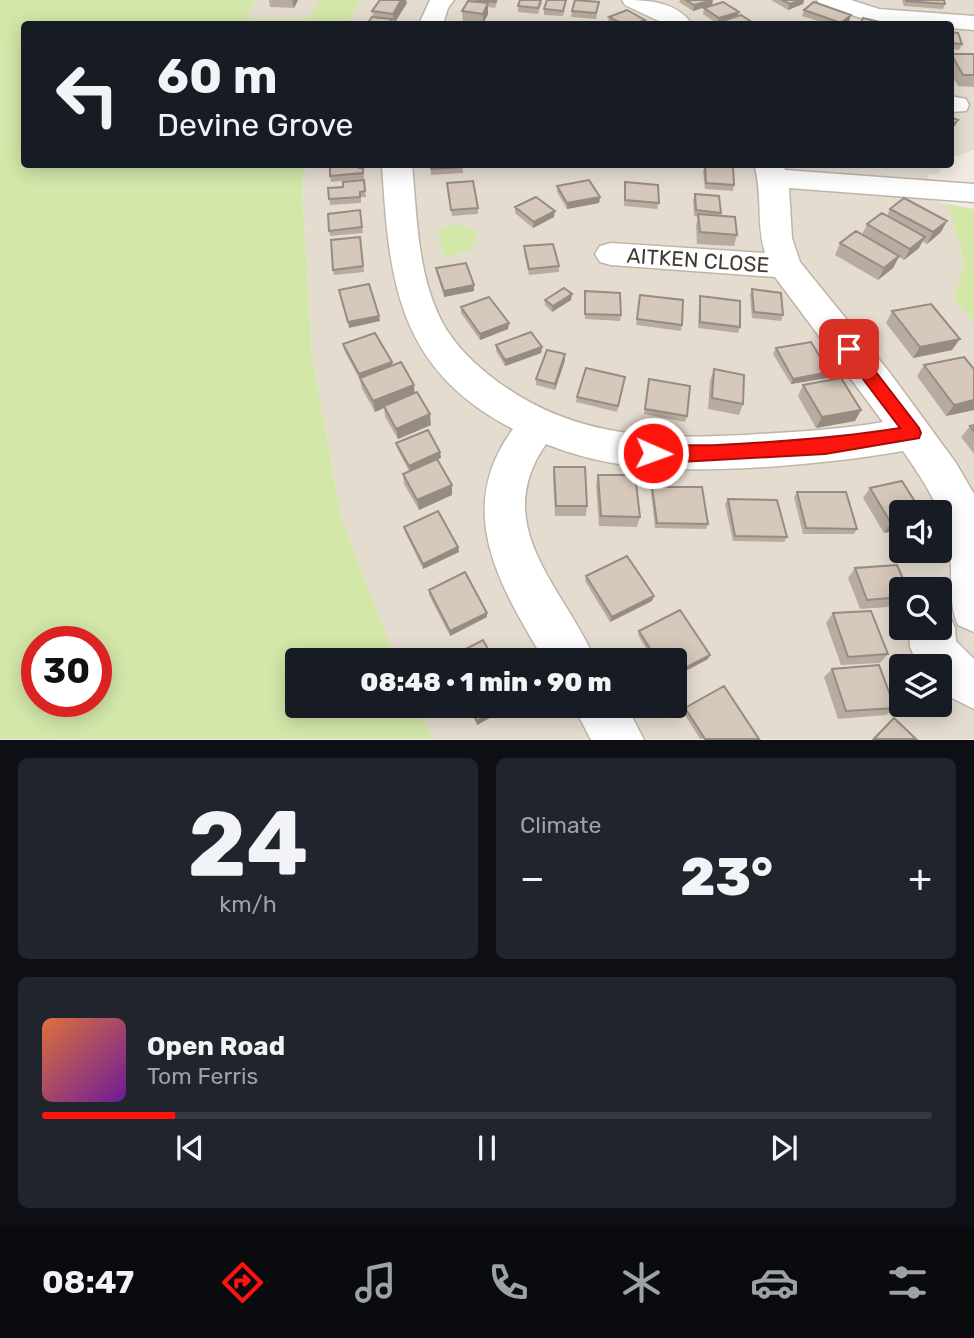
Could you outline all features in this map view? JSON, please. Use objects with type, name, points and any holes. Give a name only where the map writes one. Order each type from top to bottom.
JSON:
[{"type":"street","points":[[432,21],[443,0]]},
{"type":"street","points":[[634,0],[676,21]]},
{"type":"street","points":[[828,0],[877,16],[933,21]]},
{"type":"street","points":[[954,22],[974,23]]},
{"type":"street","points":[[397,168],[404,254],[416,303],[432,334],[448,360],[489,397],[538,425],[583,441],[626,451],[680,454],[825,447],[913,433]]},
{"type":"street","points":[[952,610],[961,607],[974,610],[972,558],[961,510],[942,475],[913,433],[785,267],[776,238],[771,172],[974,193]]},
{"type":"street","name":"AITKEN CLOSE","points":[[611,254],[785,267]]},
{"type":"street","points":[[538,425],[513,463],[503,508],[504,531],[510,555],[564,648]]},
{"type":"street","points":[[933,640],[940,659],[950,671],[974,685]]},
{"type":"street","points":[[606,718],[619,740]]},
{"type":"shaded area","points":[[256,0],[320,0],[308,19],[246,18]]},
{"type":"shaded area","points":[[361,0],[974,0],[974,150],[954,157],[954,21],[350,21]]},
{"type":"shaded area","points":[[305,168],[941,168],[939,173],[928,174],[932,200],[948,204],[964,262],[954,299],[974,324],[974,739],[433,739],[423,718],[687,718],[687,648],[391,648],[341,518],[312,355],[302,188]]},
{"type":"green space","points":[[0,0],[256,0],[246,18],[307,19],[320,0],[361,0],[350,21],[21,21],[21,168],[305,168],[302,188],[312,355],[341,518],[391,648],[285,648],[285,718],[423,718],[433,739],[0,739]]},
{"type":"green space","points":[[948,204],[974,209],[974,324],[954,299],[964,262]]},
{"type":"green space","points":[[448,225],[460,225],[479,231],[471,250],[444,258],[437,230]]},
{"type":"building","points":[[380,0],[401,0],[393,14],[372,11]]},
{"type":"building","points":[[520,0],[541,0],[538,8],[518,6]]},
{"type":"building","points":[[547,0],[566,0],[563,11],[544,9]]},
{"type":"building","points":[[575,0],[599,2],[596,13],[572,11]]},
{"type":"building","points":[[686,0],[712,0],[694,5]]},
{"type":"building","points":[[782,0],[801,0],[790,4]]},
{"type":"building","points":[[944,0],[945,4],[906,1]]},
{"type":"building","points":[[468,1],[488,3],[483,14],[462,11]]},
{"type":"building","points":[[723,2],[739,12],[719,18],[704,8]]},
{"type":"building","points":[[814,2],[851,15],[844,21],[835,21],[804,10]]},
{"type":"building","points":[[627,10],[645,20],[616,21],[609,17]]},
{"type":"building","points":[[741,15],[750,21],[722,21]]},
{"type":"building","points":[[372,17],[392,19],[391,21],[369,21]]},
{"type":"building","points":[[954,32],[958,33],[962,44],[954,43]]},
{"type":"building","points":[[954,54],[974,54],[974,75],[963,75]]},
{"type":"building","points":[[330,168],[363,168],[363,173],[330,176]]},
{"type":"building","points":[[705,168],[733,168],[734,185],[706,183]]},
{"type":"building","points":[[364,180],[365,191],[360,192],[360,197],[329,199],[328,188],[343,187],[343,182]]},
{"type":"building","points":[[589,180],[600,197],[567,203],[557,186]]},
{"type":"building","points":[[473,181],[478,208],[451,210],[447,183]]},
{"type":"building","points":[[625,182],[658,185],[659,203],[625,200]]},
{"type":"building","points":[[695,194],[719,196],[721,213],[696,210]]},
{"type":"building","points":[[536,197],[555,211],[534,222],[515,207]]},
{"type":"building","points":[[904,198],[947,221],[933,232],[890,209]]},
{"type":"building","points":[[360,210],[362,227],[329,231],[328,214]]},
{"type":"building","points":[[882,213],[925,237],[910,249],[867,224]]},
{"type":"building","points":[[698,214],[735,217],[737,235],[700,232]]},
{"type":"building","points":[[856,231],[899,256],[884,268],[840,243]]},
{"type":"building","points":[[360,237],[363,266],[333,270],[331,240]]},
{"type":"building","points":[[553,244],[559,266],[529,269],[524,246]]},
{"type":"building","points":[[466,263],[474,285],[444,291],[436,268]]},
{"type":"building","points":[[369,284],[379,316],[348,322],[339,290]]},
{"type":"building","points":[[564,288],[572,294],[553,306],[545,300]]},
{"type":"building","points":[[752,289],[781,293],[783,315],[754,312]]},
{"type":"building","points":[[585,291],[620,293],[621,315],[585,314]]},
{"type":"building","points":[[640,295],[683,300],[682,325],[637,319]]},
{"type":"building","points":[[700,296],[740,301],[740,327],[700,322]]},
{"type":"building","points":[[489,297],[509,323],[480,334],[461,307]]},
{"type":"building","points":[[931,304],[960,339],[920,347],[892,311]]},
{"type":"building","points":[[531,332],[542,347],[505,360],[496,345]]},
{"type":"building","points":[[375,333],[392,362],[359,374],[343,344]]},
{"type":"building","points":[[811,342],[829,372],[793,379],[776,348]]},
{"type":"building","points":[[547,350],[565,354],[555,384],[536,379]]},
{"type":"building","points":[[964,357],[974,369],[974,400],[954,405],[924,365]]},
{"type":"building","points":[[401,362],[414,385],[373,401],[360,378]]},
{"type":"building","points":[[586,368],[625,377],[618,406],[577,397]]},
{"type":"building","points":[[714,369],[744,375],[743,404],[712,398]]},
{"type":"building","points":[[841,378],[861,410],[822,417],[803,385]]},
{"type":"building","points":[[649,379],[690,386],[687,416],[645,409]]},
{"type":"building","points":[[417,392],[430,414],[396,429],[384,406]]},
{"type":"building","points":[[428,430],[440,452],[409,466],[396,443]]},
{"type":"building","points":[[437,459],[452,485],[417,500],[403,474]]},
{"type":"building","points":[[554,467],[585,467],[587,506],[556,506]]},
{"type":"building","points":[[598,475],[635,475],[640,517],[601,516]]},
{"type":"building","points":[[902,481],[914,500],[889,500],[889,520],[870,488]]},
{"type":"building","points":[[652,487],[702,487],[708,524],[657,523]]},
{"type":"building","points":[[797,492],[846,492],[857,529],[806,528]]},
{"type":"building","points":[[728,499],[777,500],[787,537],[735,536]]},
{"type":"building","points":[[438,511],[458,547],[423,564],[404,527]]},
{"type":"building","points":[[627,556],[654,596],[612,617],[586,576]]},
{"type":"building","points":[[897,565],[902,577],[889,577],[889,598],[867,600],[855,568]]},
{"type":"building","points":[[465,572],[487,613],[450,631],[429,590]]},
{"type":"building","points":[[680,610],[710,655],[687,667],[687,648],[650,648],[639,631]]},
{"type":"building","points":[[871,611],[888,654],[848,657],[833,613]]},
{"type":"building","points":[[483,640],[487,648],[467,648]]},
{"type":"building","points":[[879,665],[889,692],[889,708],[846,711],[832,669]]},
{"type":"building","points":[[724,686],[759,739],[705,739],[687,707]]},
{"type":"building","points":[[894,718],[916,739],[874,739]]},
{"type":"route","points":[[653,453],[825,447],[913,433],[849,349]]}]
